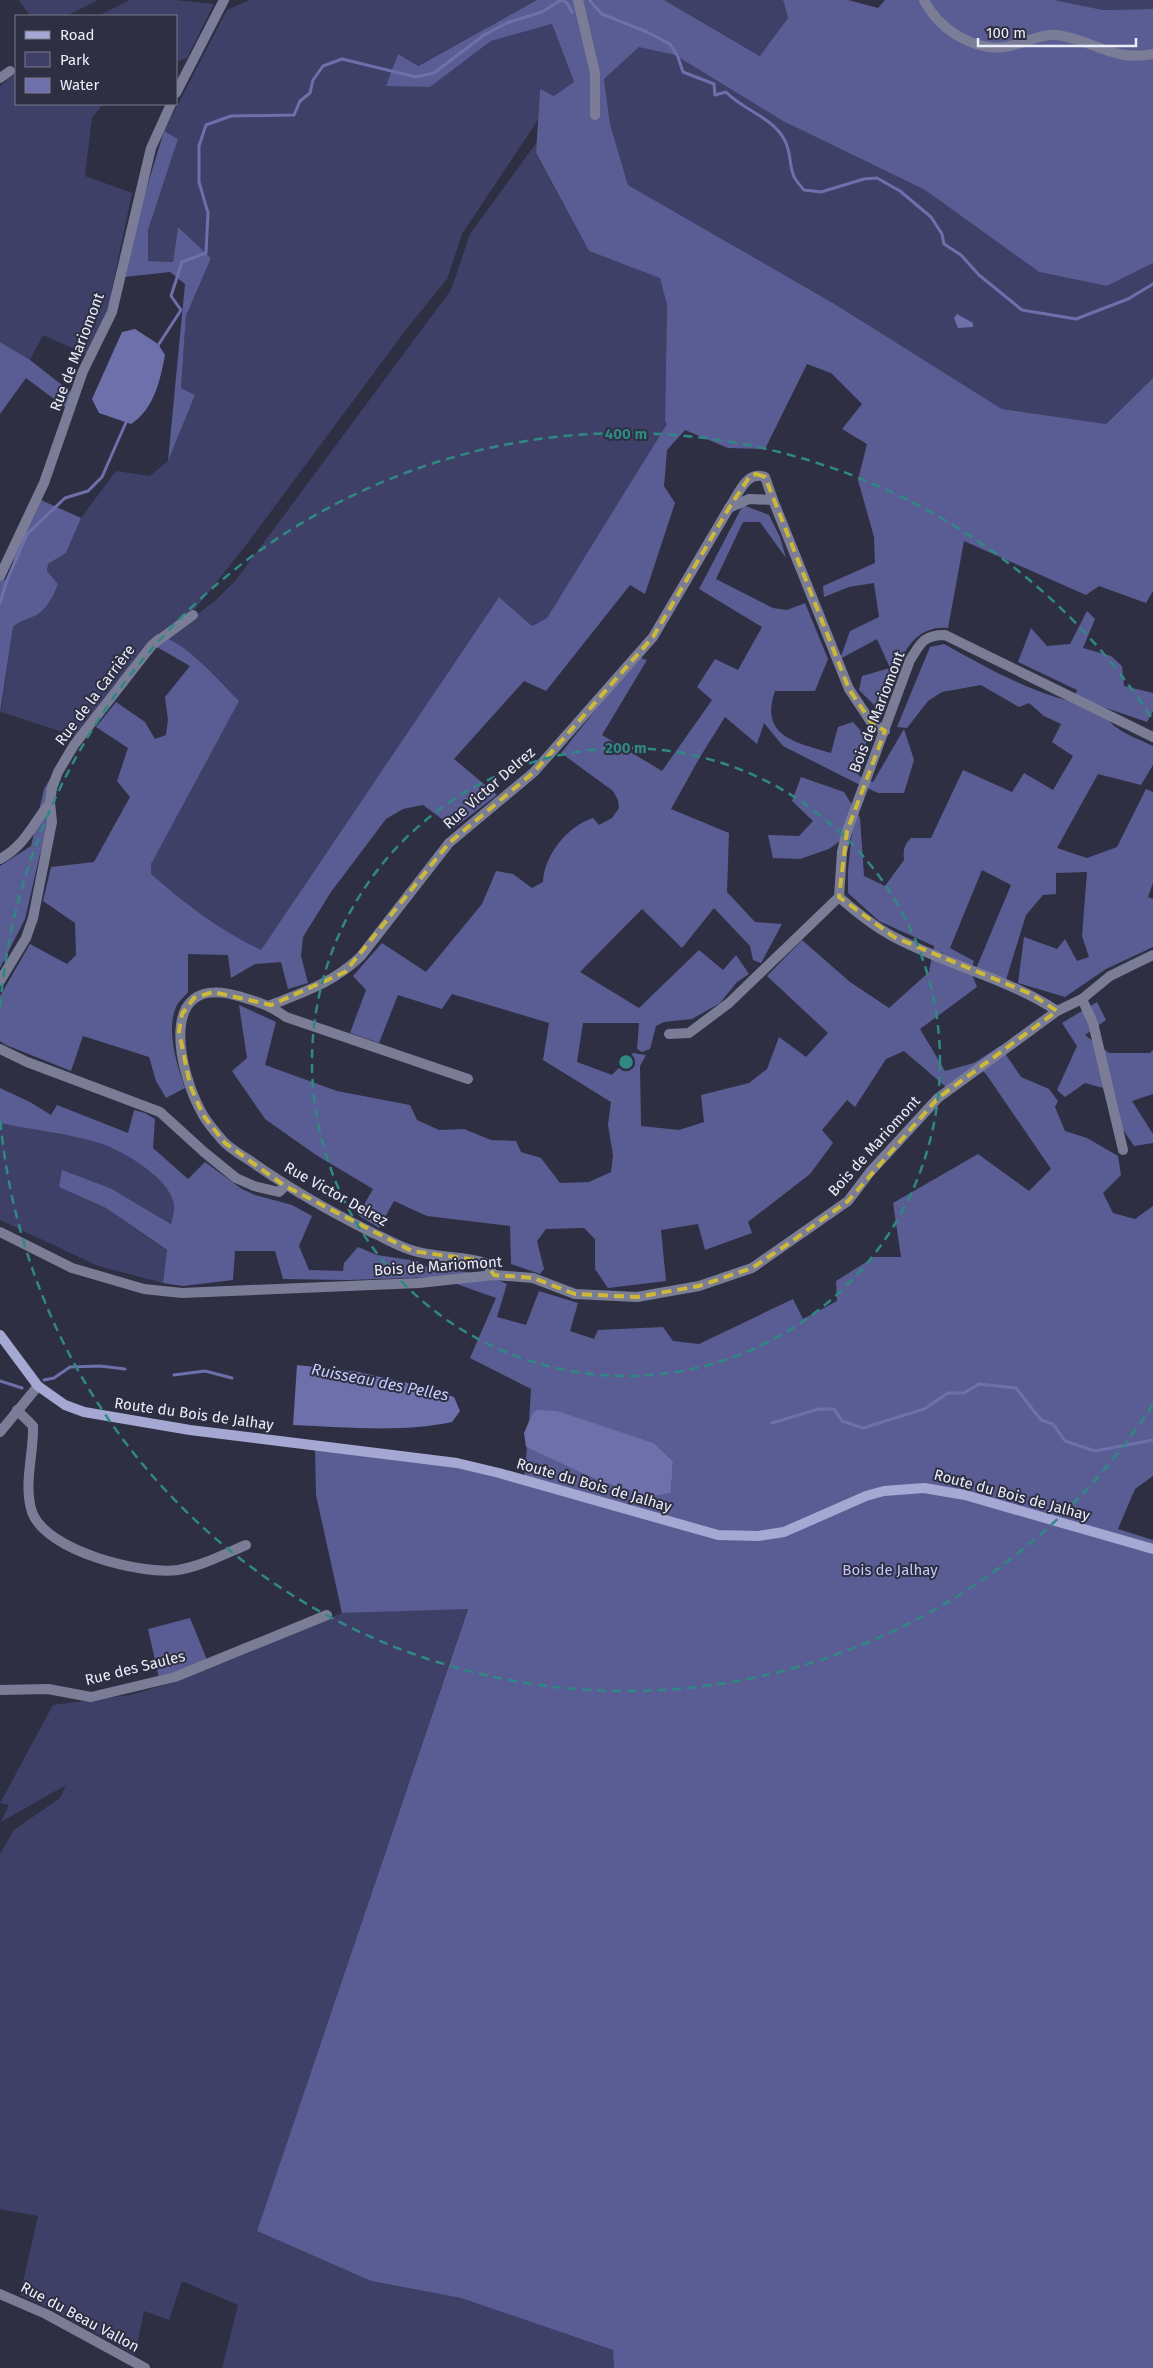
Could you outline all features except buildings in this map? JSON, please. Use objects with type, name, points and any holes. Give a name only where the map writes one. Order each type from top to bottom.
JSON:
[{"type":"main road","name":"Route du Bois de Jalhay","points":[[0,1335],[38,1386],[65,1405],[105,1417],[292,1444],[457,1463],[499,1473],[718,1535],[758,1536],[784,1532],[866,1496],[884,1491],[924,1488],[965,1495],[1153,1548]]},
{"type":"street","points":[[178,89],[224,0]]},
{"type":"street","points":[[578,0],[595,73],[595,115]]},
{"type":"street","points":[[924,0],[945,29],[984,45],[1004,47],[1056,34],[1119,56],[1138,57],[1153,54]]},
{"type":"street","points":[[0,78],[10,71]]},
{"type":"street","name":"Rue de Mariomont","points":[[0,576],[44,483],[84,371],[112,312],[151,148],[171,105]]},
{"type":"street","name":"Rue Victor Delrez","points":[[271,1005],[326,983],[344,972],[361,956],[449,843],[534,772],[653,637],[750,476],[756,474],[765,477],[849,689],[870,722],[885,731]]},
{"type":"street","points":[[729,508],[749,499],[773,500]]},
{"type":"street","name":"Rue de la Carrière","points":[[0,982],[26,938],[33,918],[52,822],[50,803],[58,772],[74,745],[152,645],[193,615]]},
{"type":"street","name":"Bois de Mariomont","points":[[839,897],[842,852],[847,831],[910,660],[922,642],[931,635],[945,635],[1153,737]]},
{"type":"street","points":[[0,859],[22,844],[50,803]]},
{"type":"street","points":[[669,1034],[689,1032],[730,1003],[839,897],[871,924],[894,937],[1031,994],[1057,1011]]},
{"type":"street","name":"Bois de Mariomont","points":[[0,1232],[72,1268],[144,1289],[182,1293],[419,1283],[494,1275],[534,1278],[575,1294],[637,1296],[699,1286],[752,1268],[848,1200],[895,1143],[938,1098],[1057,1011],[1082,999],[1110,976],[1153,955]]},
{"type":"street","name":"Rue Victor Delrez","points":[[468,1079],[286,1017],[271,1005],[229,993],[203,994],[194,998],[186,1006],[182,1014],[180,1040],[190,1085],[203,1115],[225,1143],[285,1186],[361,1227],[412,1251],[476,1260],[486,1264],[494,1275]]},
{"type":"street","points":[[1082,999],[1093,1023],[1123,1150]]},
{"type":"street","points":[[0,1049],[27,1062],[160,1112],[219,1166],[254,1186],[279,1192],[285,1186]]},
{"type":"street","points":[[0,1432],[38,1386]]},
{"type":"street","points":[[17,1410],[33,1426],[28,1495],[33,1515],[44,1529],[76,1551],[132,1567],[176,1570],[198,1565],[246,1545]]},
{"type":"street","name":"Rue des Saules","points":[[0,1690],[48,1689],[91,1697],[176,1677],[326,1615]]},
{"type":"street","name":"Rue du Beau Vallon","points":[[0,2294],[46,2314],[144,2368]]},
{"type":"highlighted area","points":[[756,474],[765,477],[849,689],[871,722],[885,731],[847,831],[839,897],[894,937],[1031,994],[1057,1011],[938,1098],[848,1201],[788,1244],[752,1268],[699,1286],[637,1297],[575,1294],[533,1278],[494,1275],[486,1263],[476,1260],[412,1251],[285,1186],[225,1143],[203,1115],[190,1085],[179,1031],[182,1014],[194,998],[213,992],[271,1005],[345,972],[449,843],[534,772],[653,637],[729,508],[750,476]]},
{"type":"green space","points":[[19,0],[98,0],[68,15],[29,15]]},
{"type":"green space","points":[[130,0],[176,0],[214,4],[187,58],[178,61],[178,15],[100,15]]},
{"type":"green space","points":[[249,0],[537,0],[417,66],[398,54],[387,85],[430,87],[491,41],[552,24],[574,83],[554,96],[540,90],[538,120],[462,234],[447,279],[408,327],[246,545],[196,608],[152,638],[75,736],[1,712],[13,627],[38,614],[45,608],[58,584],[47,571],[48,564],[66,553],[81,518],[116,471],[150,476],[168,461],[195,395],[181,388],[186,316],[211,258],[178,227],[173,262],[148,261],[148,230],[178,139],[164,131],[227,10]]},
{"type":"green space","points":[[537,0],[664,0],[760,56],[788,18],[783,0],[848,0],[878,8],[885,0],[1054,0],[1103,10],[1153,9],[1153,263],[1107,286],[1039,272],[925,190],[783,121],[675,55],[639,47],[604,79],[610,124],[628,185],[833,303],[1002,409],[1106,424],[1153,378],[1153,591],[1146,603],[1099,586],[1086,595],[964,541],[948,628],[933,629],[920,635],[910,644],[896,671],[882,713],[859,690],[862,676],[890,668],[877,639],[840,659],[850,631],[879,617],[874,583],[849,587],[824,597],[823,586],[875,563],[874,537],[858,480],[867,444],[842,429],[862,404],[831,373],[807,364],[765,449],[728,448],[685,430],[667,450],[664,486],[675,503],[645,594],[630,585],[546,691],[524,681],[454,759],[497,795],[454,828],[423,805],[403,809],[386,819],[331,892],[303,937],[301,956],[308,983],[288,989],[281,962],[255,964],[231,978],[228,955],[188,954],[188,992],[176,1007],[172,1027],[176,1059],[185,1088],[166,1098],[156,1081],[149,1057],[83,1036],[71,1071],[6,1045],[0,1041],[0,996],[30,944],[67,964],[76,955],[75,923],[43,901],[51,867],[94,862],[130,797],[117,781],[128,748],[96,727],[116,702],[145,722],[155,739],[166,735],[168,720],[165,697],[190,666],[157,647],[87,731],[56,783],[54,814],[40,854],[25,919],[0,968],[0,866],[31,846],[44,789],[75,736],[152,638],[157,634],[179,645],[201,663],[239,701],[151,864],[151,874],[203,916],[261,950],[499,597],[532,626],[547,618],[667,424],[665,421],[667,305],[660,278],[589,251],[536,153],[540,89],[554,96],[574,82],[552,24],[491,41],[430,87],[386,86],[398,54],[418,66]]},
{"type":"green space","points":[[664,0],[783,0],[788,18],[761,56]]},
{"type":"green space","points":[[1054,0],[1153,0],[1153,9],[1103,10]]},
{"type":"green space","points":[[639,46],[675,55],[783,121],[925,190],[1039,272],[1107,286],[1153,263],[1153,378],[1106,424],[1002,409],[833,303],[628,185],[610,124],[604,79]]},
{"type":"green space","points":[[15,74],[15,105],[102,105],[92,118],[85,176],[132,193],[108,308],[88,355],[43,335],[30,360],[0,342],[0,86]]},
{"type":"green space","points":[[164,131],[178,139],[148,230],[148,261],[173,262],[178,227],[211,258],[186,316],[181,388],[195,395],[168,461],[185,284],[170,272],[124,277],[136,223]]},
{"type":"green space","points":[[537,142],[536,154],[589,251],[660,277],[667,304],[665,421],[668,423],[547,618],[532,626],[499,597],[261,950],[231,934],[204,916],[151,874],[151,864],[198,660],[167,637],[216,600],[236,580],[451,290],[470,234]]},
{"type":"green space","points":[[0,342],[30,360],[71,392],[66,408],[26,378],[0,414]]},
{"type":"green space","points":[[41,500],[81,518],[66,553],[48,564],[47,571],[58,584],[55,592],[45,608],[38,614],[13,627],[0,713],[0,578],[8,581],[20,536]]},
{"type":"green space","name":"Bois de Jalhay","points":[[743,505],[769,515],[780,537],[786,558],[760,522],[743,522],[716,579],[773,608],[787,610],[805,603],[828,659],[815,691],[775,691],[771,706],[772,719],[776,728],[794,741],[831,753],[838,727],[853,722],[867,738],[859,776],[873,782],[904,729],[914,760],[904,793],[878,793],[783,746],[764,723],[757,744],[725,717],[671,809],[729,833],[727,892],[755,922],[782,924],[761,963],[753,960],[750,946],[714,908],[682,948],[642,909],[580,972],[639,1008],[699,950],[723,970],[736,955],[749,974],[737,982],[720,1003],[692,1019],[664,1022],[656,1026],[650,1049],[642,1052],[637,1049],[639,1023],[583,1023],[577,1062],[612,1075],[633,1053],[646,1055],[640,1066],[641,1126],[679,1130],[704,1122],[701,1095],[749,1083],[767,1069],[779,1037],[806,1057],[828,1033],[767,976],[802,940],[850,982],[889,1008],[929,972],[934,946],[879,921],[848,893],[848,870],[852,832],[829,849],[800,859],[773,858],[768,835],[799,836],[813,821],[792,801],[801,777],[844,792],[860,818],[864,876],[885,886],[904,860],[904,848],[911,838],[931,838],[963,770],[1012,792],[1024,773],[1053,790],[1073,756],[1052,742],[1061,724],[1044,716],[1029,703],[1019,707],[981,685],[942,692],[928,701],[907,728],[897,727],[930,647],[944,644],[1023,685],[1073,702],[1077,690],[1018,662],[1031,628],[1047,646],[1070,644],[1087,611],[1095,619],[1083,648],[1111,656],[1122,666],[1124,686],[1153,693],[1153,711],[1147,722],[1100,706],[1109,721],[1115,726],[1153,746],[1153,765],[1141,785],[1098,774],[1057,848],[1087,858],[1117,847],[1146,789],[1153,792],[1153,883],[1148,897],[1153,899],[1153,947],[1106,969],[1065,997],[1018,983],[1024,937],[1057,949],[1065,939],[1077,961],[1089,957],[1082,936],[1087,872],[1056,873],[1056,894],[1043,895],[1026,915],[1006,980],[976,969],[1011,885],[982,870],[950,948],[974,961],[972,967],[941,952],[936,961],[972,974],[977,987],[920,1029],[945,1071],[974,1063],[1000,1046],[1021,1077],[1049,1089],[1058,1101],[1055,1107],[1065,1131],[1087,1138],[1118,1156],[1121,1175],[1103,1193],[1113,1213],[1135,1219],[1153,1206],[1153,1476],[1135,1489],[1118,1529],[1153,1540],[1153,2368],[614,2368],[613,2350],[461,2298],[371,2281],[257,2231],[468,1609],[342,1613],[316,1495],[315,1447],[414,1455],[524,1479],[527,1447],[597,1480],[671,1493],[673,1461],[654,1443],[607,1428],[533,1412],[529,1422],[531,1389],[470,1358],[496,1298],[437,1277],[348,1280],[283,1279],[275,1251],[235,1251],[233,1280],[183,1286],[163,1283],[167,1250],[106,1208],[59,1187],[62,1170],[112,1189],[171,1224],[174,1203],[169,1192],[153,1174],[131,1158],[99,1143],[0,1123],[0,1088],[30,1102],[51,1115],[57,1105],[128,1133],[134,1110],[145,1113],[155,1119],[153,1148],[188,1179],[205,1162],[242,1189],[255,1195],[292,1205],[312,1216],[299,1246],[309,1270],[343,1271],[344,1263],[358,1247],[377,1255],[417,1261],[429,1268],[485,1274],[507,1284],[497,1317],[526,1325],[539,1291],[578,1303],[570,1331],[594,1339],[598,1330],[663,1327],[673,1341],[699,1344],[793,1299],[803,1319],[837,1301],[836,1281],[874,1257],[901,1257],[893,1203],[978,1154],[1029,1191],[1051,1169],[986,1074],[977,1065],[946,1087],[904,1051],[886,1059],[855,1107],[847,1100],[822,1130],[833,1143],[810,1174],[748,1222],[752,1233],[705,1250],[698,1224],[661,1230],[666,1281],[608,1288],[595,1269],[595,1239],[584,1228],[546,1229],[537,1241],[544,1269],[540,1274],[511,1264],[510,1226],[427,1216],[394,1201],[379,1228],[358,1215],[373,1189],[316,1155],[265,1119],[232,1071],[247,1058],[239,1005],[276,1022],[265,1065],[337,1091],[410,1105],[417,1120],[439,1130],[464,1129],[491,1140],[516,1141],[521,1152],[541,1158],[560,1183],[589,1182],[611,1172],[613,1155],[608,1125],[611,1102],[543,1060],[549,1023],[452,994],[442,1009],[398,995],[379,1043],[350,1033],[366,990],[353,976],[382,943],[426,972],[482,904],[496,871],[513,874],[532,888],[543,882],[544,872],[552,852],[574,828],[593,818],[599,825],[612,818],[619,808],[618,800],[613,791],[561,753],[638,657],[647,660],[602,735],[662,771],[712,700],[697,687],[715,659],[738,670],[762,627],[699,589]]},
{"type":"green space","points":[[1097,1002],[1106,1020],[1085,1035],[1109,1053],[1150,1053],[1153,1050],[1153,1094],[1132,1101],[1153,1134],[1153,1143],[1134,1146],[1108,1107],[1103,1088],[1085,1083],[1065,1097],[1057,1090],[1077,1046],[1062,1023]]},
{"type":"green space","points":[[0,1123],[99,1143],[131,1158],[153,1174],[169,1192],[173,1201],[172,1224],[112,1189],[59,1187],[106,1208],[167,1251],[163,1283],[98,1266],[0,1220]]},
{"type":"green space","points":[[468,1608],[257,2231],[371,2281],[461,2298],[613,2350],[614,2368],[222,2368],[238,2305],[182,2281],[169,2320],[144,2311],[135,2355],[53,2310],[20,2295],[38,2216],[0,2209],[0,1854],[14,1830],[60,1798],[66,1785],[1,1822],[9,1805],[0,1803],[53,1705],[130,1695],[179,1681],[342,1613]]},
{"type":"green space","points":[[190,1618],[207,1660],[159,1678],[148,1629]]},
{"type":"water","points":[[957,314],[973,323],[973,327],[958,328],[954,318]]},
{"type":"water","points":[[135,329],[158,344],[165,355],[155,394],[145,411],[131,424],[99,413],[92,399],[122,332]]},
{"type":"water","points":[[297,1365],[358,1372],[407,1383],[454,1397],[460,1411],[452,1422],[413,1427],[373,1428],[293,1425]]},
{"type":"water","points":[[539,1410],[557,1411],[654,1443],[673,1461],[671,1493],[650,1496],[597,1480],[526,1447],[524,1433],[533,1412]]},
{"type":"waterway","points":[[561,0],[567,3],[572,12]]},
{"type":"waterway","points":[[157,347],[181,310],[171,296],[182,262],[206,253],[208,213],[199,182],[199,146],[206,125],[231,116],[294,115],[300,101],[310,93],[313,80],[323,66],[342,59],[416,77],[434,73],[484,35],[507,23],[542,12],[561,0]]},
{"type":"waterway","points":[[590,1],[602,14],[647,32],[670,44],[678,57],[683,72],[714,84],[715,95],[726,92],[779,131],[786,143],[794,176],[804,190],[821,192],[864,179],[877,178],[900,191],[931,217],[942,234],[944,244],[961,255],[979,275],[1022,310],[1076,319],[1128,299],[1153,284]]},
{"type":"waterway","points":[[0,603],[7,580],[27,534],[65,498],[88,491],[102,477],[127,420]]},
{"type":"waterway","name":"Ruisseau des Pelles","points":[[44,1380],[54,1378],[70,1367],[100,1366],[125,1369]]},
{"type":"waterway","name":"Ruisseau des Pelles","points":[[174,1375],[205,1371],[232,1378]]},
{"type":"waterway","name":"Ruisseau des Pelles","points":[[0,1381],[22,1388]]},
{"type":"waterway","name":"Ruisseau des Pelles","points":[[772,1423],[819,1409],[834,1409],[842,1421],[863,1428],[924,1409],[948,1393],[964,1393],[979,1384],[1016,1388],[1041,1420],[1053,1424],[1065,1441],[1095,1451],[1153,1440]]}]
